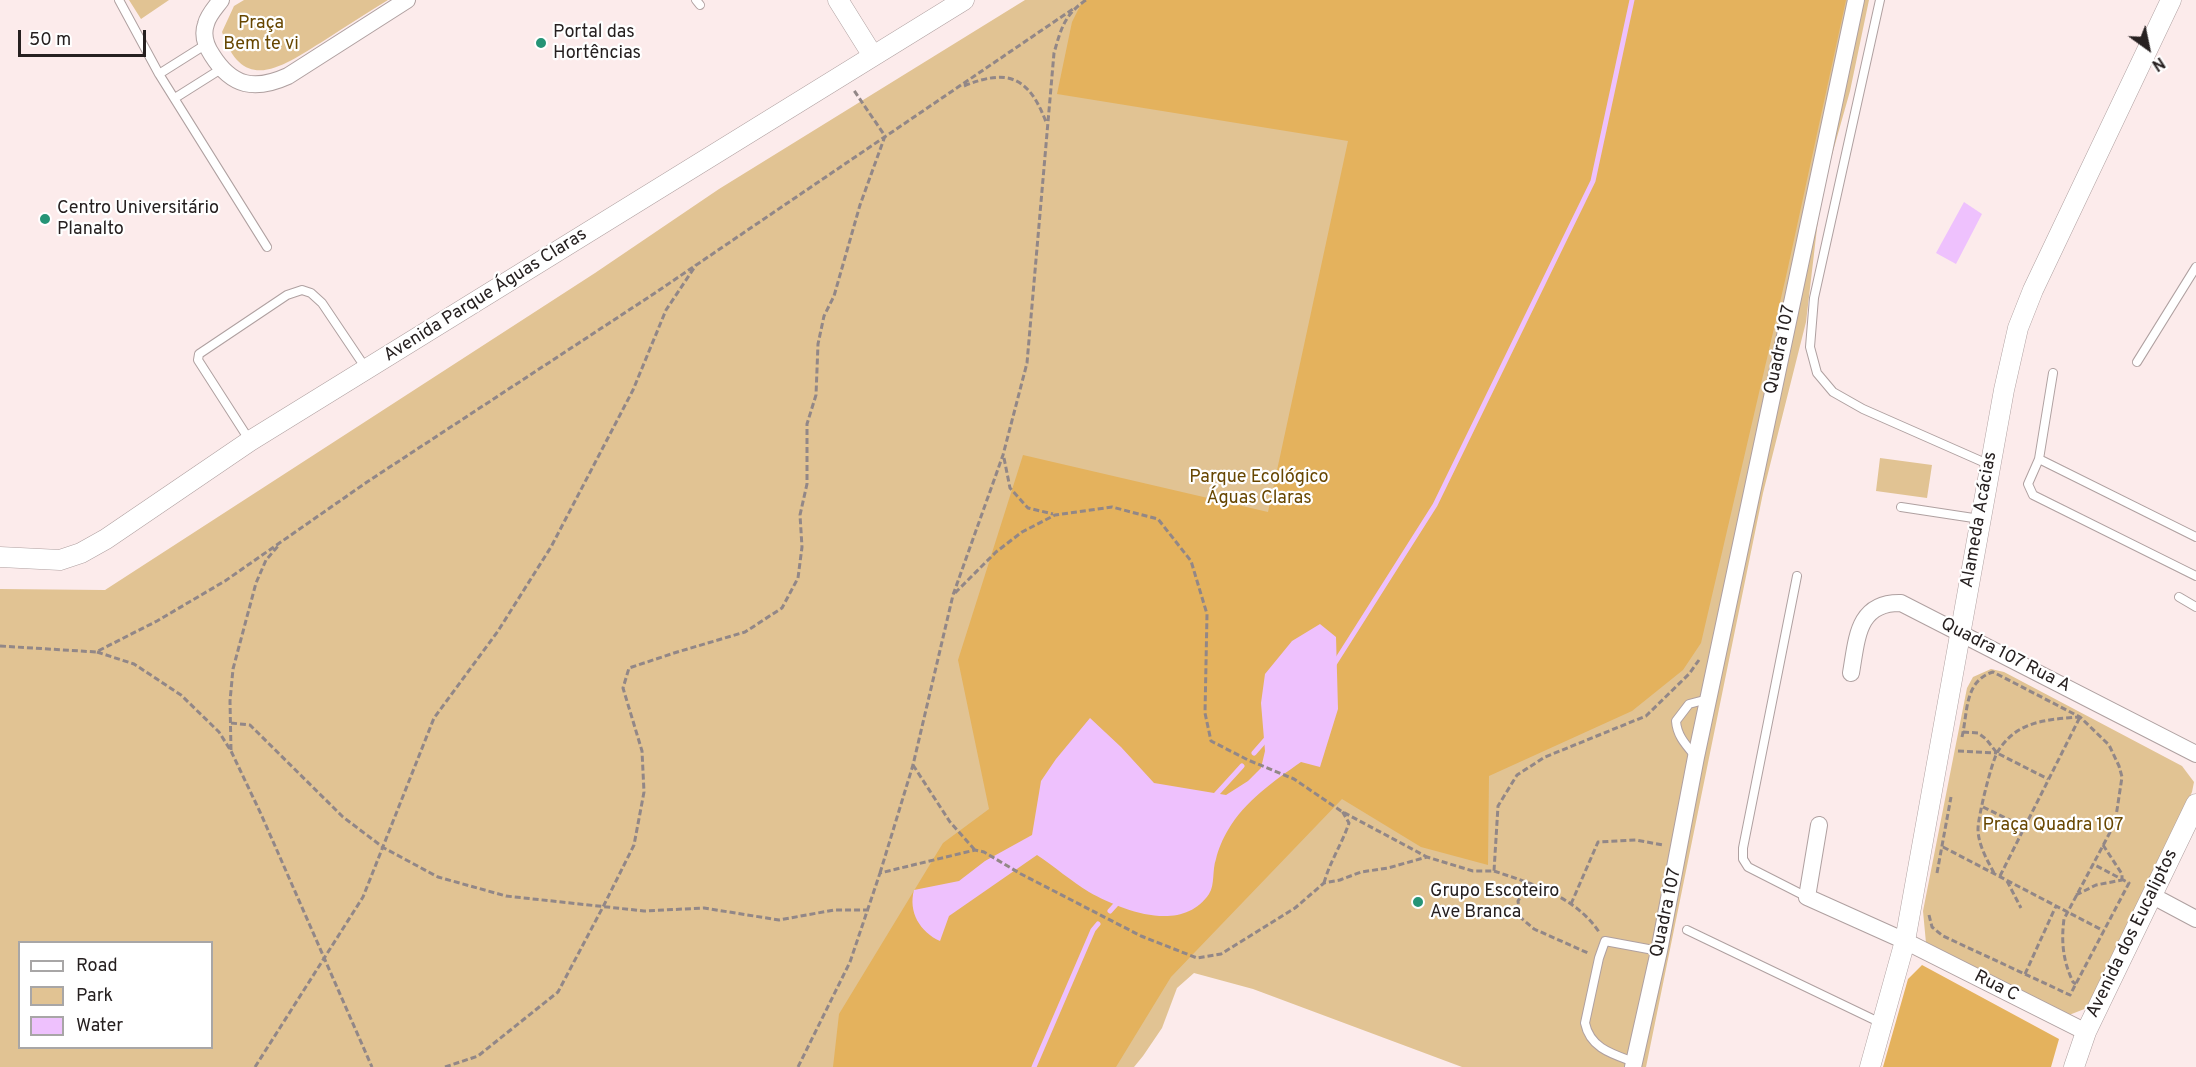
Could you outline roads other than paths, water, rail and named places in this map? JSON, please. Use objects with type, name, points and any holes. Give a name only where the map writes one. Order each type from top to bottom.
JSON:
[{"type":"street","points":[[221,0],[205,24],[205,45],[221,69],[234,80],[249,84],[269,84],[288,76],[407,0]]},
{"type":"street","points":[[838,0],[873,56]]},
{"type":"street","name":"Avenida Parque Águas Claras","points":[[0,557],[60,560],[81,553],[106,539],[250,441],[964,0]]},
{"type":"street","name":"Quadra 107","points":[[1633,1065],[1659,951],[1708,699],[1856,0]]},
{"type":"street","name":"Alameda Acácias","points":[[1870,1067],[1905,941],[1980,519],[2018,328],[2033,290],[2171,0]]},
{"type":"street","name":"Quadra 107 Rua A","points":[[1851,673],[1858,632],[1875,607],[1887,603],[1901,603],[2196,754]]},
{"type":"street","name":"Avenida dos Eucaliptos","points":[[2074,1067],[2086,1032],[2196,804]]},
{"type":"street","points":[[1808,897],[1819,825]]},
{"type":"street","points":[[2151,895],[2196,919]]},
{"type":"street","name":"Rua C","points":[[1808,897],[1905,941],[2086,1032]]},
{"type":"lane","points":[[119,0],[159,74],[267,247]]},
{"type":"lane","points":[[1880,0],[1814,298],[1810,347],[1817,373],[1833,392],[1863,410],[1990,465]]},
{"type":"lane","points":[[159,74],[205,45]]},
{"type":"lane","points":[[175,98],[221,69]]},
{"type":"lane","points":[[2137,362],[2196,267]]},
{"type":"lane","points":[[250,441],[198,360],[199,354],[287,295],[302,290],[316,297],[367,369]]},
{"type":"lane","points":[[2053,373],[2039,459],[2028,484],[2033,495],[2196,576]]},
{"type":"lane","points":[[2039,459],[2196,537]]},
{"type":"lane","points":[[1901,507],[1980,519]]},
{"type":"lane","points":[[1797,576],[1743,848],[1743,859],[1748,867],[1808,897]]},
{"type":"lane","points":[[2179,597],[2196,607]]},
{"type":"lane","points":[[1696,757],[1682,741],[1676,721],[1689,704],[1708,699]]},
{"type":"lane","points":[[1687,930],[1883,1024]]},
{"type":"lane","points":[[1633,1065],[1603,1051],[1587,1032],[1585,1023],[1599,958],[1605,941],[1659,951]]},
{"type":"water","points":[[1964,202],[1982,214],[1956,264],[1936,253]]},
{"type":"water","points":[[1320,624],[1336,637],[1338,709],[1320,767],[1301,762],[1271,784],[1243,810],[1221,844],[1215,863],[1211,890],[1197,906],[1184,913],[1168,916],[1135,912],[1089,892],[1037,855],[949,916],[940,941],[921,927],[914,913],[914,890],[959,881],[985,861],[1032,835],[1041,781],[1090,718],[1154,783],[1226,795],[1248,781],[1261,768],[1265,751],[1261,703],[1265,674],[1292,641]]},
{"type":"waterway","points":[[1333,666],[1435,505],[1593,181],[1632,0]]},
{"type":"waterway","points":[[1254,753],[1268,737]]},
{"type":"waterway","points":[[1212,799],[1242,766]]},
{"type":"waterway","points":[[1110,911],[1119,901]]},
{"type":"waterway","points":[[1034,1067],[1093,930],[1098,924]]},
{"type":"place","name":"Portal das Hortências","points":[[541,43]]},
{"type":"place","name":"Centro Universitário Planalto","points":[[45,219]]},
{"type":"place","name":"Grupo Escoteiro Ave Branca","points":[[1418,902]]},
{"type":"park label","name":"Praça Bem te vi","points":[[261,34]]},
{"type":"park label","name":"Parque Ecológico Águas Claras","points":[[1259,488]]},
{"type":"park label","name":"Praça Quadra 107","points":[[2053,826]]}]
